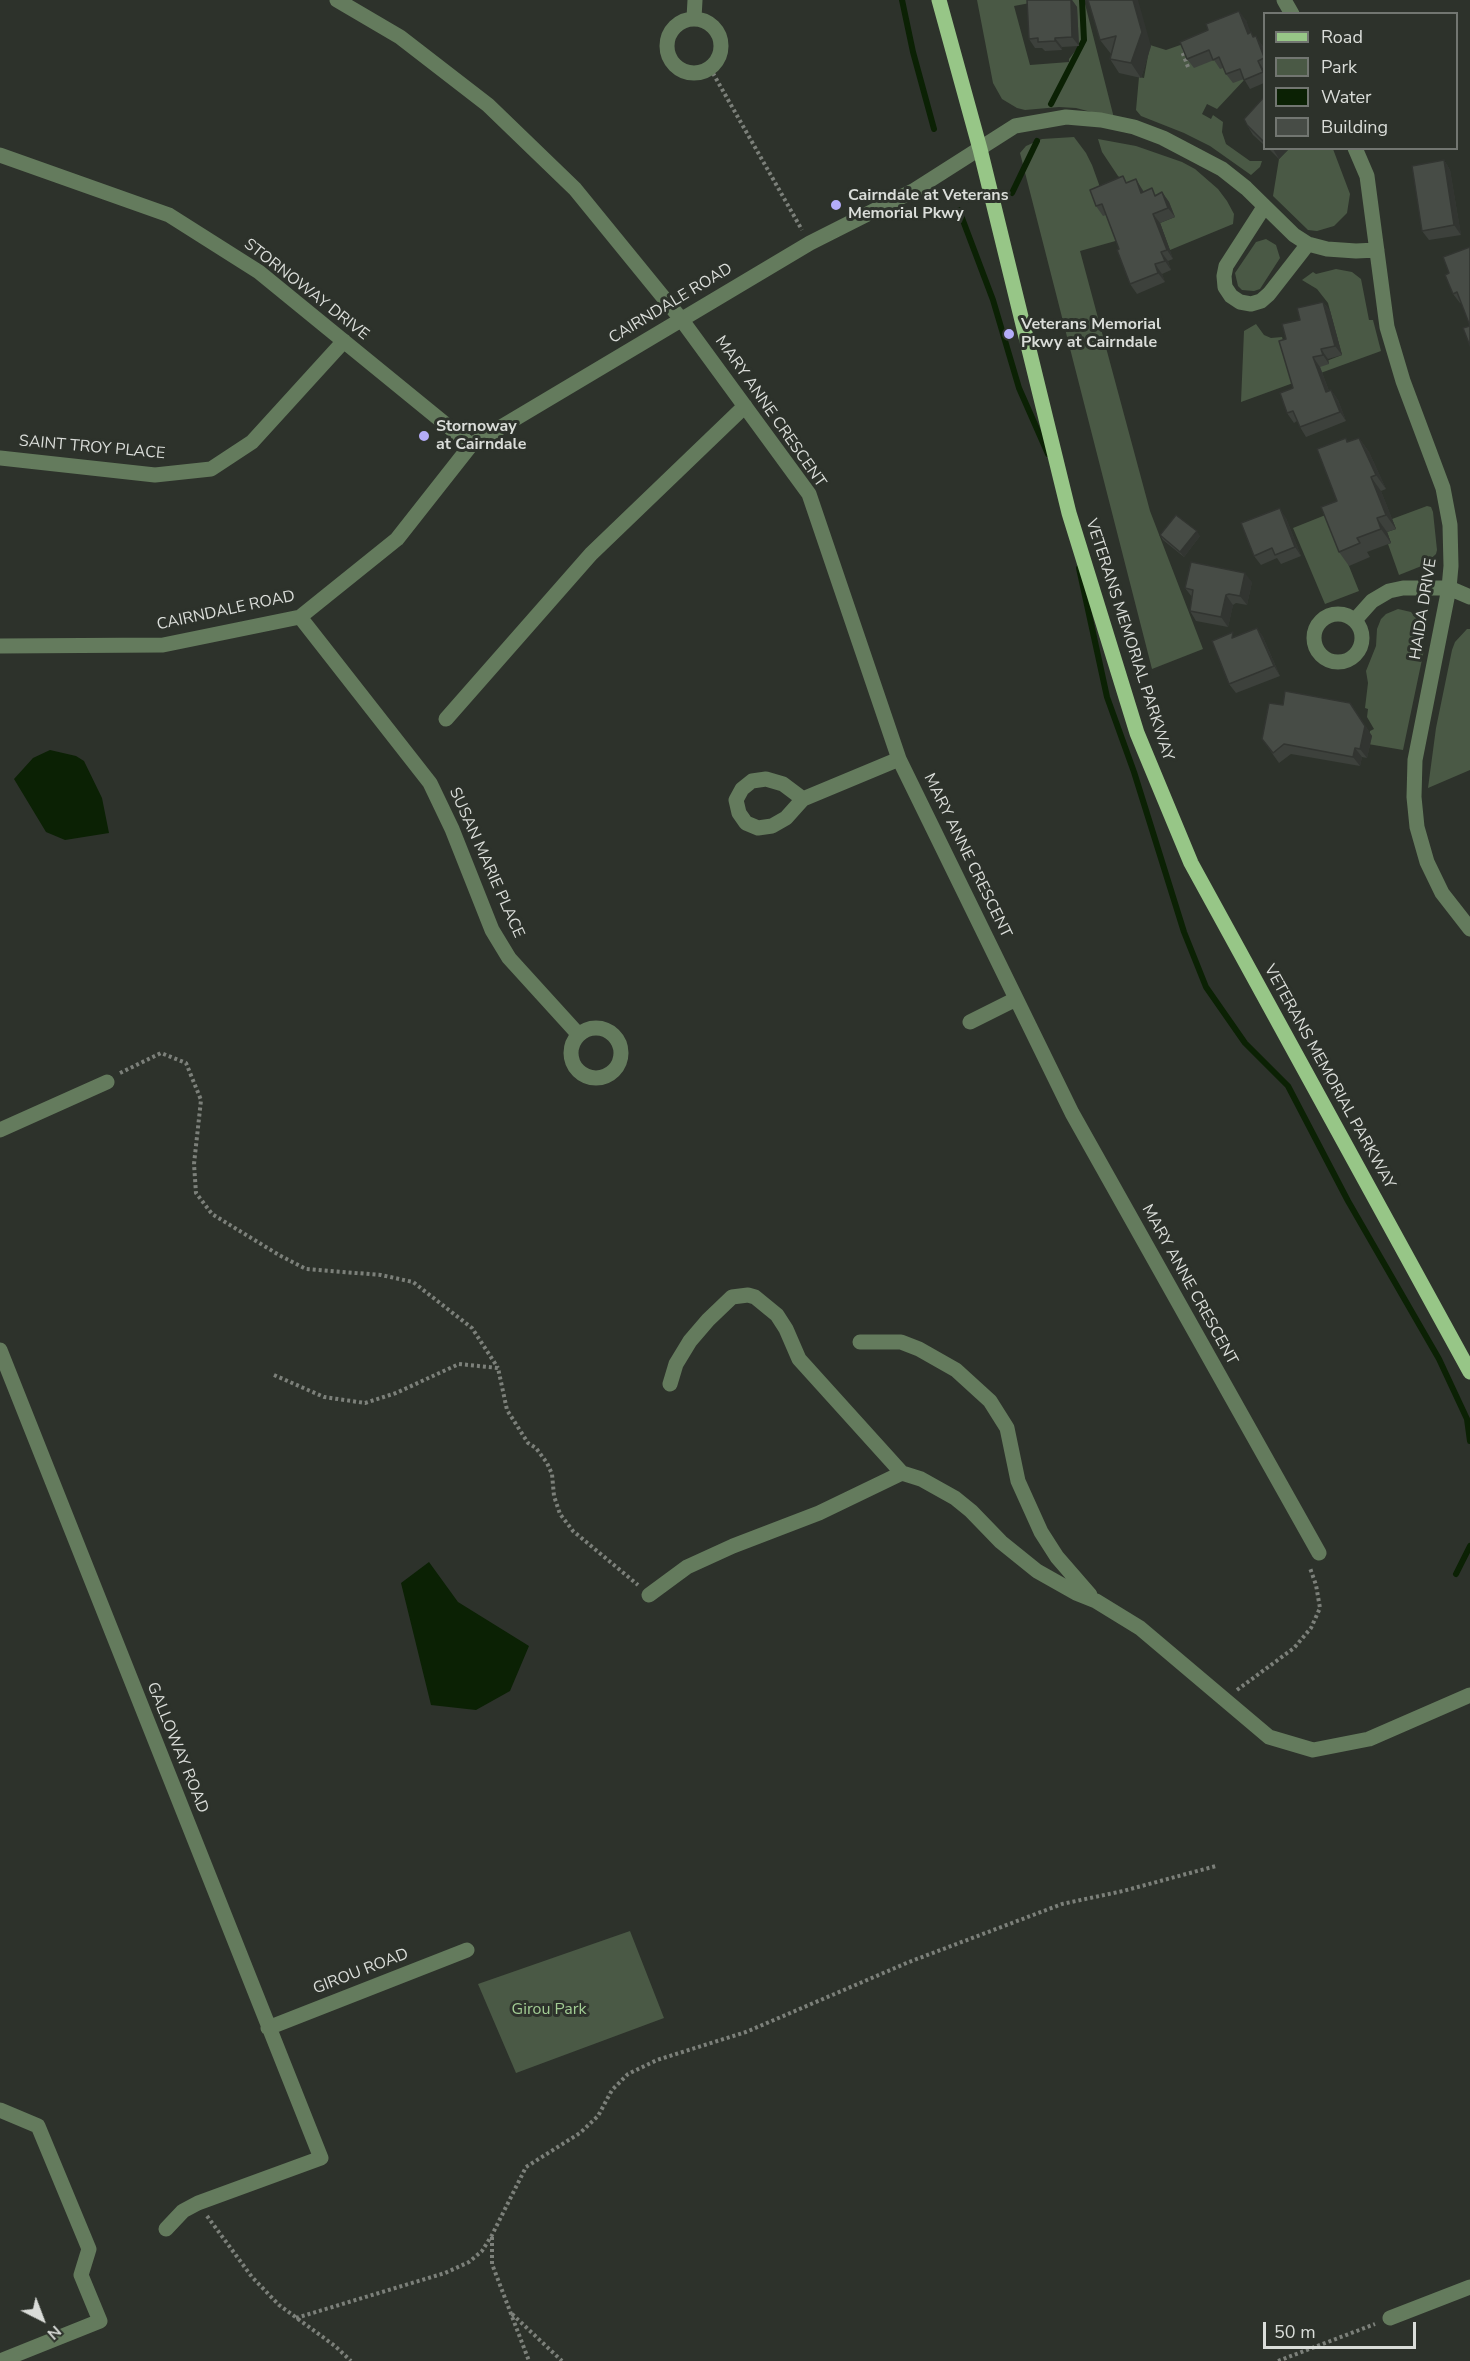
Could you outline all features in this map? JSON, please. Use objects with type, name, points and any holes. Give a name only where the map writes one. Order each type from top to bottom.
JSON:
[{"type":"main road","name":"VETERANS MEMORIAL PARKWAY","points":[[939,0],[980,149],[1069,513],[1137,733],[1191,863],[1470,1372]]},
{"type":"street","name":"MARY ANNE CRESCENT","points":[[338,0],[400,37],[488,105],[575,189],[681,319],[809,494],[899,759],[1072,1113],[1320,1553]]},
{"type":"street","points":[[694,18],[695,0]]},
{"type":"street","points":[[694,18],[715,27],[720,38],[721,49],[717,60],[710,68],[699,73],[687,73],[677,68],[669,59],[666,48],[668,37],[674,27],[683,20],[694,18]]},
{"type":"street","name":"CAIRNDALE ROAD","points":[[0,646],[163,645],[300,617],[397,538],[471,445],[810,243],[913,191],[1015,126],[1066,117],[1101,120],[1134,127],[1198,155],[1222,169],[1246,188],[1294,236],[1308,244],[1327,249],[1377,250]]},
{"type":"street","name":"HAIDA DRIVE","points":[[1356,150],[1366,176],[1381,289],[1395,354],[1443,488],[1447,506],[1451,544],[1449,588],[1415,760],[1414,797],[1417,827],[1427,862],[1442,893],[1470,929]]},
{"type":"street","name":"STORNOWAY DRIVE","points":[[0,155],[169,215],[259,272],[471,445]]},
{"type":"street","points":[[1264,207],[1226,266],[1225,287],[1231,296],[1240,302],[1251,304],[1261,301],[1308,244]]},
{"type":"street","name":"SAINT TROY PLACE","points":[[0,458],[155,475],[212,469],[252,442],[344,341]]},
{"type":"street","points":[[446,718],[591,554],[745,406]]},
{"type":"street","points":[[1355,620],[1372,601],[1389,591],[1403,588],[1449,588],[1470,597]]},
{"type":"street","name":"SUSAN MARIE PLACE","points":[[300,617],[430,783],[453,829],[492,930],[509,958],[579,1035]]},
{"type":"street","points":[[803,799],[899,759]]},
{"type":"street","points":[[970,1022],[1017,999]]},
{"type":"street","points":[[0,1130],[107,1083]]},
{"type":"street","points":[[670,1384],[676,1364],[690,1341],[708,1320],[732,1297],[748,1295],[756,1297],[777,1315],[799,1359],[902,1473],[921,1479],[955,1498],[971,1510],[1001,1542],[1036,1571],[1096,1601],[1140,1628],[1269,1737],[1313,1750],[1369,1738],[1470,1695]]},
{"type":"street","points":[[860,1342],[901,1342],[919,1349],[956,1370],[990,1401],[1007,1428],[1018,1480],[1041,1532],[1075,1580],[1096,1601]]},
{"type":"street","name":"GALLOWAY ROAD","points":[[0,1350],[321,2158],[198,2203]]},
{"type":"street","points":[[649,1594],[687,1566],[819,1513],[902,1473]]},
{"type":"street","name":"GIROU ROAD","points":[[268,2028],[467,1950]]},
{"type":"street","points":[[0,2110],[38,2126],[89,2248],[81,2275],[100,2321],[0,2361]]},
{"type":"street","points":[[165,2229],[183,2211],[198,2203]]},
{"type":"street","points":[[1390,2318],[1470,2287]]},
{"type":"path","points":[[1188,68],[1182,51],[1193,47]]},
{"type":"path","points":[[710,68],[810,243]]},
{"type":"path","points":[[107,1083],[115,1075],[161,1053],[186,1063],[201,1100],[194,1164],[196,1193],[212,1214],[306,1269],[381,1275],[413,1282],[472,1328],[498,1368],[507,1410],[528,1443],[536,1448],[547,1463],[552,1474],[556,1505],[566,1523],[649,1594]]},
{"type":"path","points":[[274,1375],[324,1397],[365,1403],[396,1393],[459,1364],[498,1368]]},
{"type":"path","points":[[1225,1700],[1294,1648],[1311,1628],[1320,1608],[1316,1585],[1309,1565],[1320,1553]]},
{"type":"path","points":[[296,2318],[445,2273],[470,2262],[482,2251],[492,2235],[526,2167],[586,2127],[598,2116],[612,2090],[628,2074],[657,2060],[746,2032],[909,1962],[1062,1904],[1216,1866]]},
{"type":"path","points":[[198,2203],[252,2277],[279,2306],[335,2346],[351,2361]]},
{"type":"path","points":[[492,2235],[492,2264],[530,2361]]},
{"type":"path","points":[[510,2312],[562,2361]]},
{"type":"path","points":[[1278,2361],[1390,2318]]},
{"type":"green space","points":[[977,0],[1084,0],[1114,118],[1076,108],[1025,110],[1017,108],[1002,99],[993,83]],"holes":[[[1030,3],[1079,46],[1069,62],[1030,65],[1014,6]]]},
{"type":"green space","points":[[1212,34],[1226,67],[1246,78],[1217,109],[1207,104],[1202,114],[1211,119],[1213,115],[1223,122],[1222,132],[1226,144],[1250,161],[1262,161],[1260,167],[1251,175],[1210,146],[1141,116],[1136,110],[1139,77],[1144,78],[1150,45],[1166,50]]},
{"type":"green space","points":[[1074,137],[1092,165],[1119,240],[1080,251],[1150,511],[1203,649],[1152,669],[1020,153],[1026,146],[1042,139]]},
{"type":"green space","points":[[1098,139],[1136,146],[1182,162],[1195,169],[1218,189],[1227,201],[1234,214],[1233,224],[1170,250],[1160,223],[1175,217],[1148,202],[1118,176],[1102,152]]},
{"type":"green space","points":[[1288,150],[1333,150],[1350,194],[1347,213],[1334,226],[1317,231],[1308,230],[1273,196],[1279,159]]},
{"type":"green space","points":[[1266,239],[1276,245],[1280,258],[1260,289],[1242,290],[1238,286],[1235,273],[1256,242]]},
{"type":"green space","points":[[1336,269],[1352,272],[1361,279],[1369,320],[1373,320],[1381,351],[1241,402],[1244,331],[1256,324],[1264,335],[1271,338],[1282,337],[1293,374],[1342,355],[1328,303],[1317,289],[1302,280],[1313,272],[1316,274]]},
{"type":"green space","points":[[1427,506],[1431,507],[1433,512],[1436,554],[1424,565],[1399,575],[1388,544],[1391,543],[1387,532],[1396,529],[1392,519]]},
{"type":"green space","points":[[1328,514],[1359,591],[1325,604],[1293,528]]},
{"type":"green space","points":[[1398,609],[1411,612],[1420,623],[1422,643],[1419,649],[1424,650],[1403,750],[1368,744],[1370,731],[1374,729],[1367,717],[1368,709],[1365,708],[1368,683],[1366,671],[1376,646],[1377,629],[1386,614]]},
{"type":"green space","points":[[1467,629],[1470,629],[1470,770],[1428,788],[1436,728],[1452,650],[1455,642]]},
{"type":"green space","name":"Girou Park","points":[[630,1931],[664,2018],[516,2073],[478,1984]]},
{"type":"water","points":[[50,750],[76,756],[84,761],[102,798],[109,833],[65,840],[46,832],[14,779],[33,758]]},
{"type":"water","points":[[429,1562],[458,1602],[529,1646],[510,1691],[476,1710],[431,1705],[401,1583]]},
{"type":"building","points":[[1027,0],[1071,0],[1072,37],[1038,42],[1038,38],[1029,39]]},
{"type":"building","points":[[1088,0],[1133,0],[1142,32],[1131,63],[1110,59],[1116,36],[1100,40]]},
{"type":"building","points":[[1239,11],[1248,34],[1251,32],[1253,37],[1256,36],[1263,54],[1263,58],[1258,61],[1263,72],[1244,80],[1240,69],[1226,74],[1219,57],[1213,60],[1209,50],[1187,59],[1180,42],[1208,30],[1206,24]]},
{"type":"building","points":[[1263,98],[1263,141],[1247,125],[1244,119]]},
{"type":"building","points":[[1444,160],[1454,225],[1422,231],[1412,166]]},
{"type":"building","points":[[1123,176],[1126,183],[1136,179],[1141,193],[1152,188],[1155,196],[1162,192],[1168,208],[1153,214],[1167,250],[1161,252],[1165,261],[1155,264],[1158,273],[1130,284],[1102,204],[1096,206],[1090,190]]},
{"type":"building","points":[[1470,247],[1470,326],[1457,292],[1453,294],[1445,275],[1449,273],[1443,257]]},
{"type":"building","points":[[1323,302],[1335,346],[1321,349],[1323,355],[1313,357],[1326,392],[1331,390],[1340,412],[1300,427],[1293,411],[1287,413],[1280,393],[1293,388],[1279,341],[1286,339],[1282,324],[1300,320],[1297,308]]},
{"type":"building","points":[[1470,326],[1470,346],[1463,328]]},
{"type":"building","points":[[1346,438],[1347,442],[1359,438],[1376,475],[1371,477],[1386,515],[1377,518],[1381,529],[1357,538],[1360,543],[1339,552],[1321,507],[1337,501],[1317,449]]},
{"type":"building","points":[[1280,508],[1295,547],[1275,555],[1272,548],[1254,556],[1241,523]]},
{"type":"building","points":[[1176,515],[1197,531],[1180,552],[1160,535]]},
{"type":"building","points":[[1191,562],[1245,573],[1240,596],[1226,595],[1221,617],[1190,611],[1193,590],[1185,588]]},
{"type":"building","points":[[1257,628],[1274,666],[1229,684],[1212,641],[1233,632],[1232,638]]},
{"type":"building","points":[[1285,691],[1350,703],[1365,726],[1360,749],[1355,748],[1353,757],[1284,744],[1273,753],[1262,739],[1269,703],[1283,705]]},
{"type":"waterway","points":[[902,0],[913,52],[934,129]]},
{"type":"waterway","points":[[1051,104],[1084,40],[1082,0]]},
{"type":"waterway","points":[[1012,193],[1037,141]]},
{"type":"waterway","points":[[959,210],[993,300],[1019,388],[1048,454]]},
{"type":"waterway","points":[[1079,568],[1107,697],[1134,772],[1184,932],[1206,987],[1245,1043],[1288,1086],[1348,1201],[1439,1359],[1467,1419],[1470,1441]]},
{"type":"waterway","points":[[1456,1574],[1470,1546]]},
{"type":"place","name":"Cairndale at Veterans Memorial Pkwy","points":[[836,205]]},
{"type":"place","name":"Veterans Memorial Pkwy at Cairndale","points":[[1009,334]]},
{"type":"place","name":"Stornoway at Cairndale","points":[[424,436]]}]
